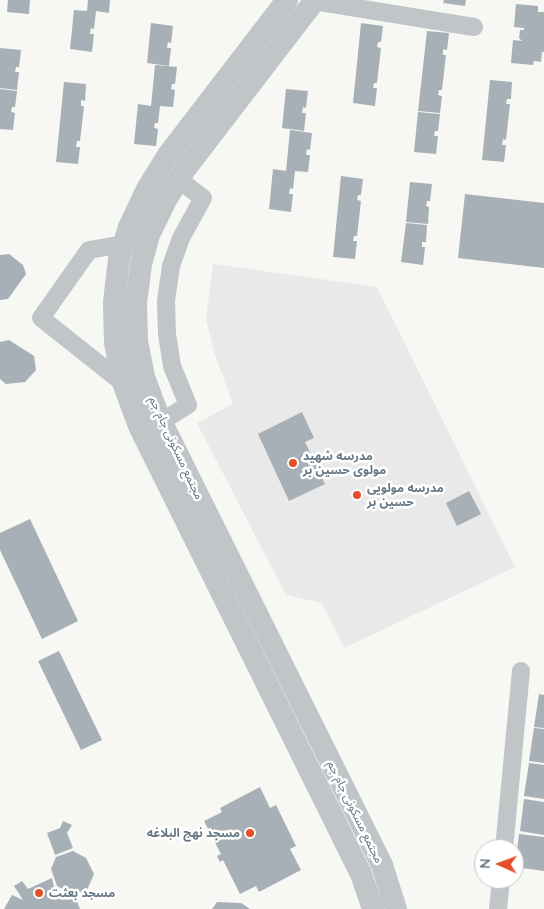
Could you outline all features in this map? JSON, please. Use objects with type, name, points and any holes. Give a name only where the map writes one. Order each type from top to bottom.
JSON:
[{"type":"street","name":"مجتمع مسکونی جام جم","points":[[288,0],[161,166],[143,196],[119,260],[114,302],[115,343],[134,380],[151,426],[347,819],[382,865],[396,909]]},
{"type":"street","name":"مجتمع مسکونی جام جم","points":[[134,380],[137,341],[136,303],[141,264],[149,235],[166,200],[179,180],[315,0]]},
{"type":"street","points":[[315,0],[474,27]]},
{"type":"street","points":[[151,426],[188,405],[172,366],[166,334],[166,301],[171,266],[181,238],[203,198],[161,166]]},
{"type":"street","points":[[124,244],[89,250],[41,318],[134,380]]},
{"type":"street","points":[[505,839],[521,671]]},
{"type":"street","name":"مجتمع مسکونی جام جم","points":[[347,819],[373,909]]},
{"type":"street","points":[[498,909],[500,889]]},
{"type":"shaded area","name":"مدرسه مولویی حسین بر","points":[[213,264],[377,287],[515,567],[344,648],[322,603],[286,595],[197,423],[233,404],[214,352],[206,319]]},
{"type":"building","points":[[8,0],[30,0],[29,14],[7,12]]},
{"type":"building","points":[[88,0],[110,0],[109,13],[96,11],[94,29],[91,28],[90,34],[94,34],[92,52],[70,49],[74,10],[87,11]]},
{"type":"building","points":[[444,0],[466,0],[465,6],[443,3]]},
{"type":"building","points":[[516,4],[538,6],[538,12],[544,12],[544,52],[542,52],[541,62],[534,61],[533,65],[511,63],[513,40],[522,41],[519,38],[520,30],[524,30],[524,28],[514,27]]},
{"type":"building","points":[[151,23],[173,26],[171,43],[168,42],[167,48],[171,48],[169,66],[147,63]]},
{"type":"building","points":[[361,23],[383,26],[381,42],[378,42],[377,47],[381,48],[377,83],[374,83],[373,88],[377,88],[375,106],[353,103]]},
{"type":"building","points":[[427,31],[449,33],[447,50],[443,49],[443,55],[446,55],[442,90],[439,90],[438,95],[442,96],[440,113],[418,111]]},
{"type":"building","points":[[0,48],[21,50],[19,67],[16,67],[15,72],[19,72],[17,90],[0,88]]},
{"type":"building","points":[[155,65],[177,67],[175,84],[172,84],[171,89],[175,90],[173,107],[160,106],[158,123],[155,123],[154,128],[158,129],[156,146],[134,144],[138,104],[151,106]]},
{"type":"building","points":[[490,80],[512,82],[511,99],[507,99],[506,104],[510,104],[506,140],[503,139],[502,145],[506,145],[504,162],[482,160]]},
{"type":"building","points":[[64,82],[86,84],[85,101],[81,100],[81,106],[84,106],[80,141],[77,141],[76,147],[80,147],[78,164],[56,162]]},
{"type":"building","points":[[0,89],[17,91],[15,107],[12,107],[11,112],[15,113],[13,130],[0,129]]},
{"type":"building","points":[[286,89],[308,91],[306,108],[303,107],[302,113],[306,113],[304,131],[282,128]]},
{"type":"building","points":[[418,112],[440,114],[438,131],[435,131],[434,136],[438,136],[436,154],[414,152]]},
{"type":"building","points":[[290,130],[312,133],[310,150],[307,149],[306,155],[310,155],[308,172],[295,171],[293,189],[290,188],[289,194],[293,194],[291,212],[269,209],[273,169],[286,171]]},
{"type":"building","points":[[341,176],[363,179],[361,195],[358,195],[357,200],[361,201],[357,236],[354,236],[353,241],[357,241],[355,259],[333,257]]},
{"type":"building","points":[[410,182],[432,184],[430,201],[427,201],[426,206],[429,207],[428,224],[406,222]]},
{"type":"building","points":[[465,194],[544,203],[544,268],[458,258]]},
{"type":"building","points":[[406,223],[427,225],[426,242],[422,242],[422,247],[425,247],[423,265],[401,262]]},
{"type":"building","points":[[9,254],[23,265],[26,274],[8,299],[0,300],[0,255]]},
{"type":"building","points":[[9,340],[34,356],[36,370],[25,382],[6,384],[0,379],[0,342]]},
{"type":"building","name":"مدرسه شهید مولوی حسین بر","points":[[302,412],[314,438],[305,442],[325,484],[289,501],[258,434]]},
{"type":"building","points":[[469,491],[481,514],[457,526],[446,503]]},
{"type":"building","points":[[30,519],[78,621],[42,639],[0,550],[0,533]]},
{"type":"building","points":[[59,651],[102,740],[81,750],[38,661]]},
{"type":"building","points":[[539,694],[544,695],[544,728],[534,727]]},
{"type":"building","points":[[534,728],[544,729],[544,763],[529,761]]},
{"type":"building","points":[[529,763],[544,765],[544,799],[524,796]]},
{"type":"building","name":"مسجد نهج البلاغه","points":[[260,787],[270,808],[276,805],[296,846],[290,849],[301,870],[259,892],[256,886],[240,894],[223,860],[220,862],[217,856],[221,854],[204,821],[222,812],[220,808]]},
{"type":"building","points":[[524,799],[544,802],[544,835],[520,831]]},
{"type":"building","points":[[63,821],[72,825],[67,833],[73,848],[55,855],[47,833],[60,828]]},
{"type":"building","points":[[519,834],[544,837],[544,871],[524,868],[524,839],[518,839]]},
{"type":"building","points":[[73,851],[86,858],[94,874],[87,890],[72,894],[57,886],[51,869],[56,857]]},
{"type":"building","name":"مسجد بعثت","points":[[52,878],[55,891],[76,899],[80,909],[4,909],[12,895],[23,900],[14,886],[22,881],[28,889]]},
{"type":"building","points":[[217,902],[241,903],[250,909],[212,909]]},
{"type":"place","name":"مدرسه شهید مولوی حسین بر","points":[[293,463]]},
{"type":"place","name":"مدرسه مولویی حسین بر","points":[[357,495]]},
{"type":"place","name":"مسجد نهج البلاغه","points":[[250,833]]},
{"type":"place","name":"مسجد بعثت","points":[[39,893]]}]
